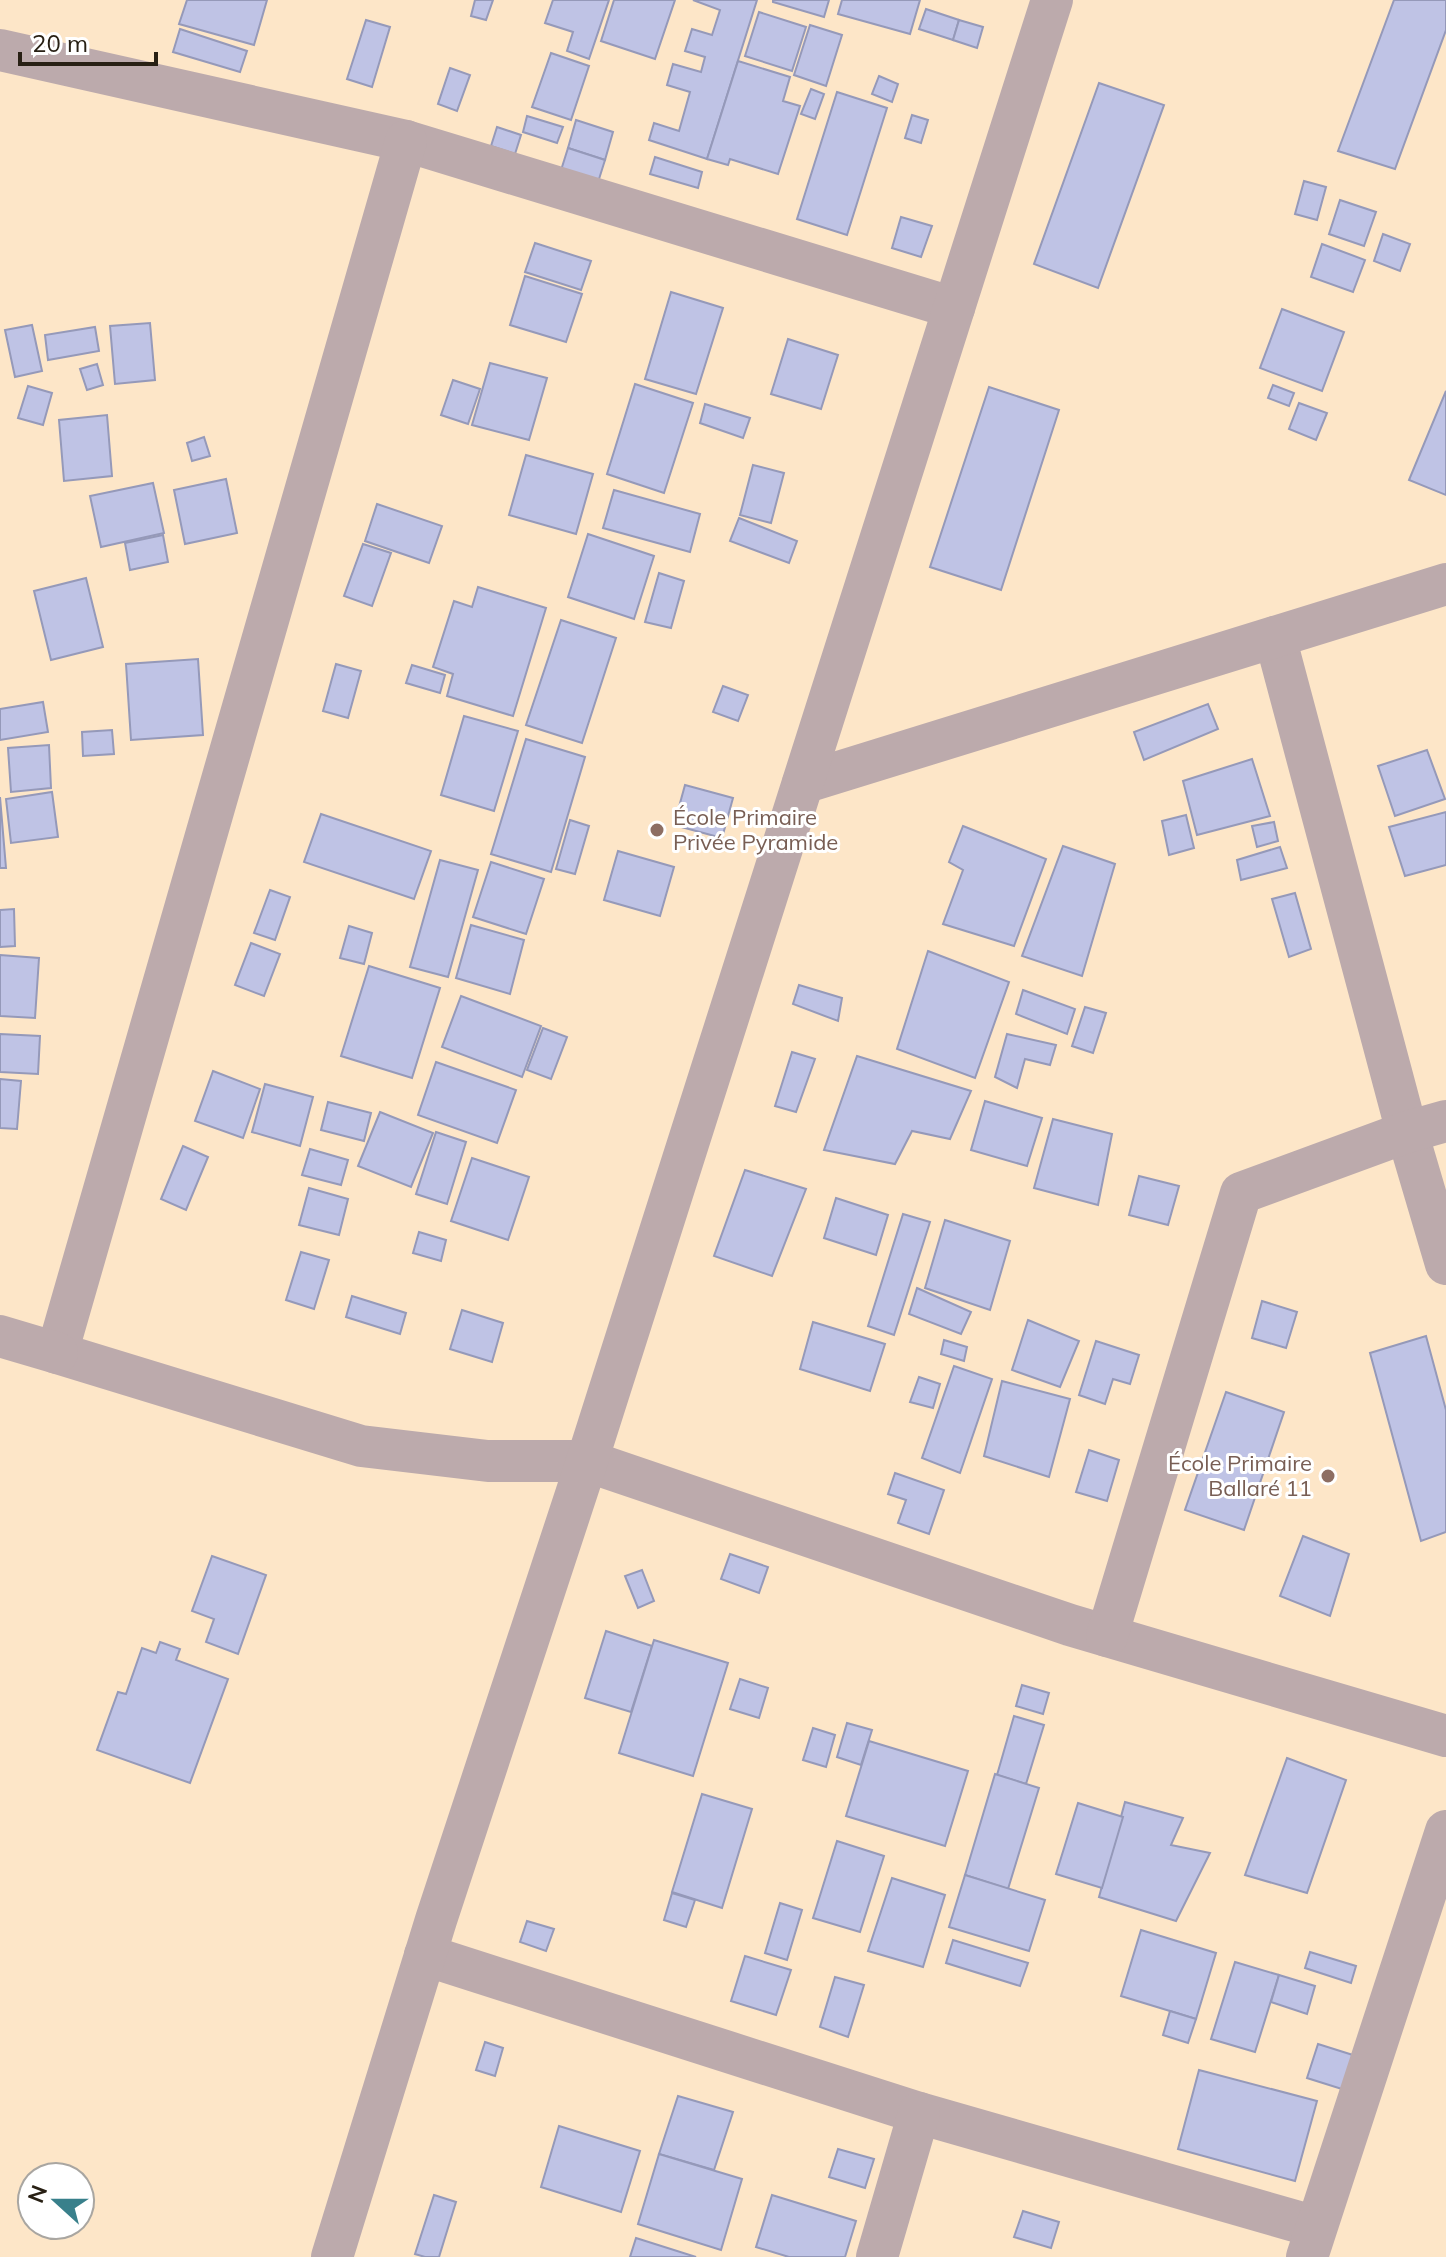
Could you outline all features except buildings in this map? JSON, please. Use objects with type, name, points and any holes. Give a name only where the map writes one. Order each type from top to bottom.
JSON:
[{"type":"street","points":[[332,2257],[425,1955],[587,1461],[1052,0]]},
{"type":"street","points":[[0,50],[406,141],[954,308]]},
{"type":"street","points":[[57,1353],[406,141]]},
{"type":"street","points":[[803,783],[1446,584]]},
{"type":"street","points":[[1275,637],[1427,1126],[1446,1264]]},
{"type":"street","points":[[1107,1636],[1241,1193],[1427,1126]]},
{"type":"street","points":[[0,1336],[361,1446],[488,1461],[587,1461],[1107,1636],[1446,1736]]},
{"type":"street","points":[[425,1955],[1312,2242],[1446,1831]]},
{"type":"street","points":[[877,2257],[919,2113]]},
{"type":"place","name":"École Primaire Privée Pyramide","points":[[657,830]]},
{"type":"place","name":"École Primaire Ballaré 11","points":[[1328,1476]]}]
